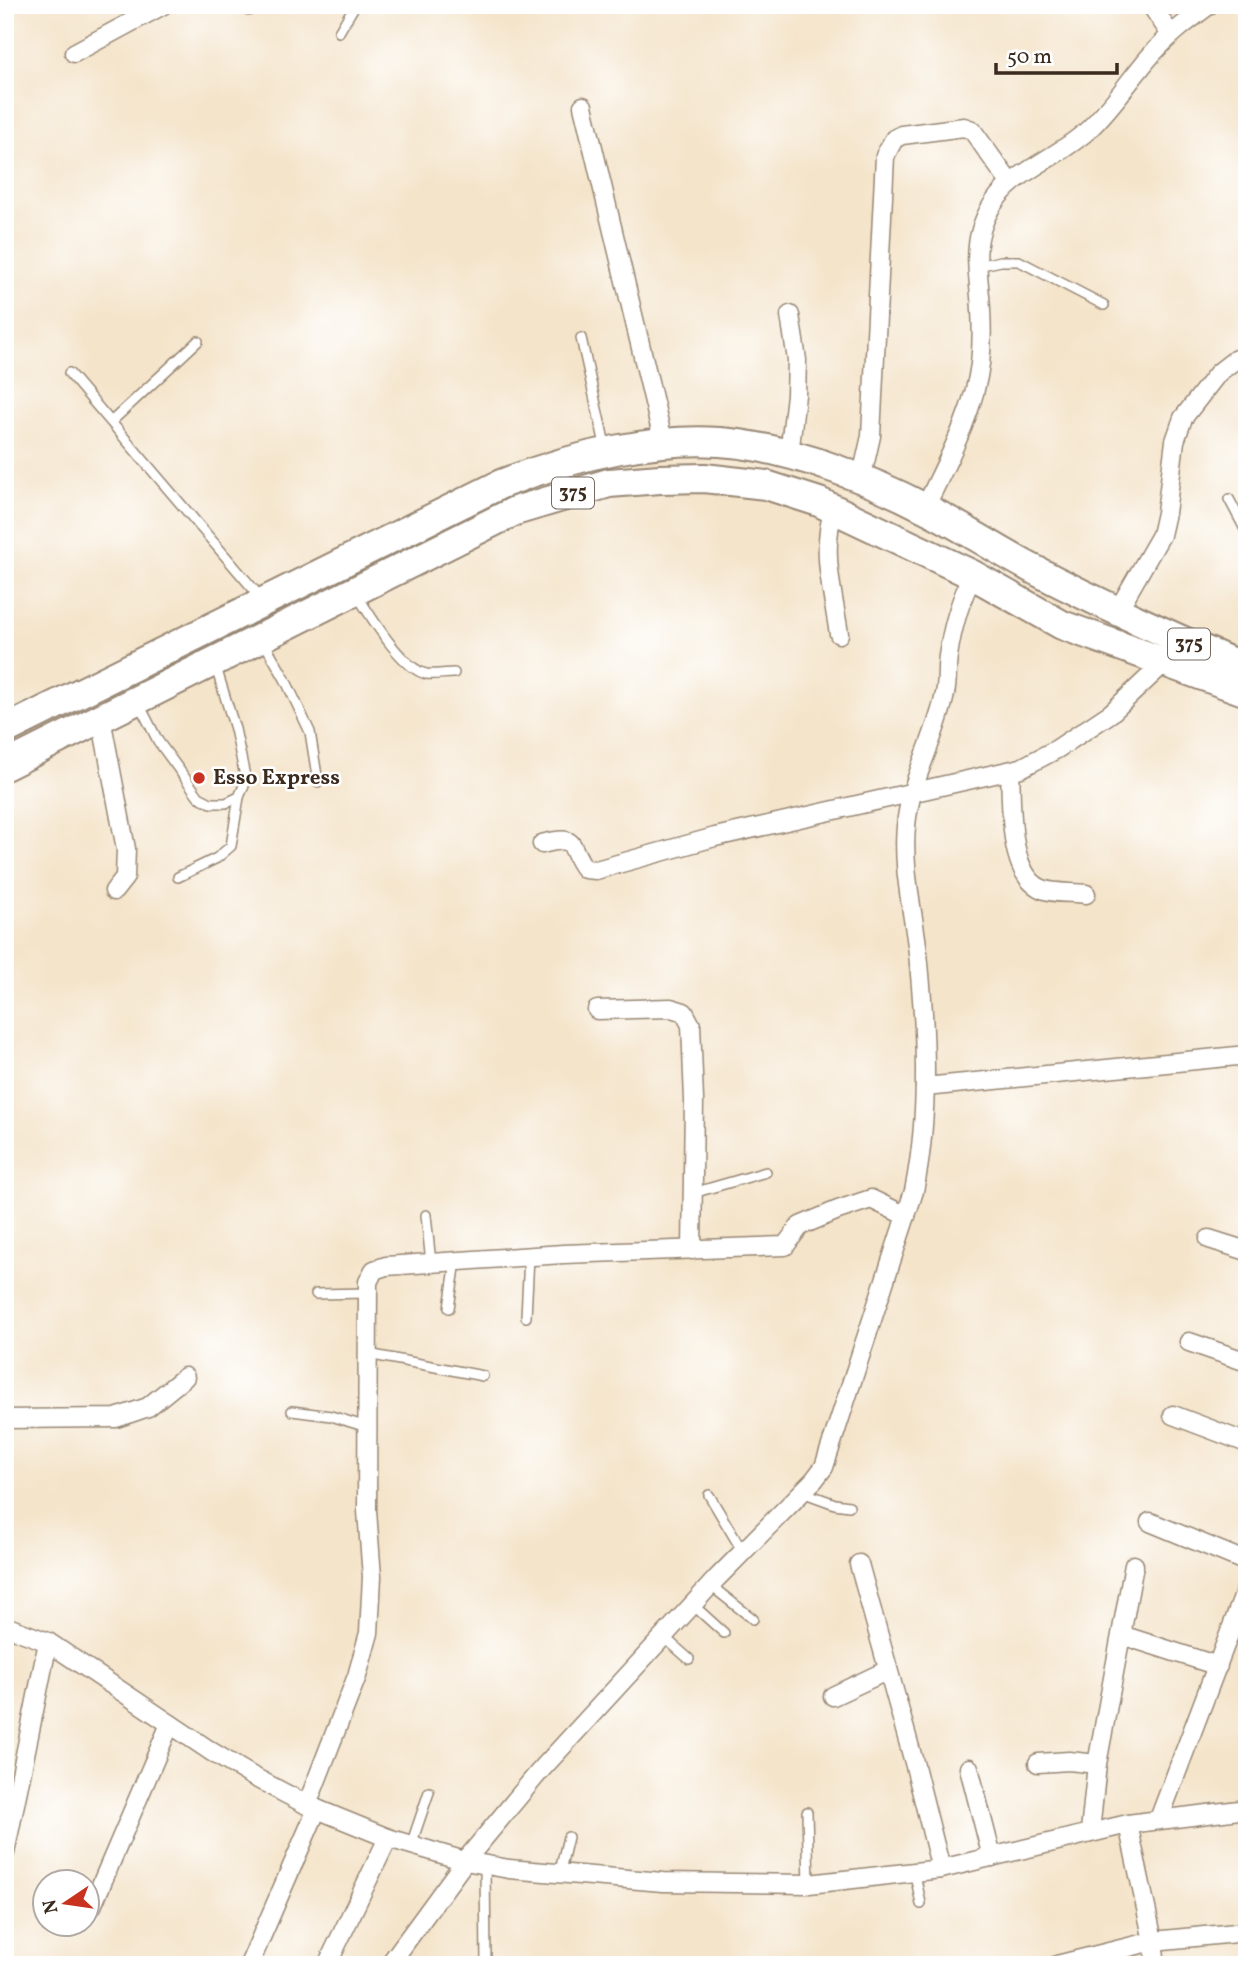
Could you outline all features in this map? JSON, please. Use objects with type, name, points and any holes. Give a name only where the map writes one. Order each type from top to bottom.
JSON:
[{"type":"main road","name":"375","points":[[5,730],[501,484],[546,467],[607,452],[664,444],[704,442],[739,444],[789,456],[861,480],[925,508],[1016,561],[1247,669]]},
{"type":"main road","name":"375","points":[[5,766],[515,511],[609,484],[660,479],[704,478],[766,485],[819,502],[973,575],[1062,625],[1247,692]]},
{"type":"street","points":[[74,53],[163,5]]},
{"type":"street","points":[[1151,5],[1171,35]]},
{"type":"street","points":[[925,508],[967,411],[980,365],[982,311],[977,267],[980,232],[994,200],[1010,183],[1085,132],[1171,35],[1209,5]]},
{"type":"street","points":[[583,106],[664,444]]},
{"type":"street","points":[[861,480],[871,436],[885,156],[890,145],[902,135],[964,127],[972,130],[1010,183]]},
{"type":"street","points":[[789,456],[797,383],[797,360],[790,314]]},
{"type":"street","points":[[1118,610],[1161,535],[1175,441],[1184,418],[1218,373],[1236,359],[1247,357]]},
{"type":"street","points":[[834,509],[827,527],[827,554],[839,634]]},
{"type":"street","points":[[389,1965],[465,1861],[539,1772],[710,1585],[824,1467],[906,1216],[922,1151],[925,1087],[923,1017],[906,872],[906,827],[911,794],[945,693],[948,656],[963,593],[973,575]]},
{"type":"street","points":[[542,844],[568,840],[576,849],[584,869],[596,870],[715,837],[1021,768],[1057,749],[1111,713],[1164,663]]},
{"type":"street","points":[[101,718],[126,849],[125,877],[114,891]]},
{"type":"street","points":[[1010,771],[1014,846],[1021,865],[1031,881],[1042,889],[1086,894]]},
{"type":"street","points":[[597,1010],[671,1008],[684,1012],[691,1025],[694,1100],[692,1250]]},
{"type":"street","points":[[925,1087],[1247,1055]]},
{"type":"street","points":[[250,1965],[312,1807],[369,1633],[372,1577],[367,1511],[368,1282],[374,1270],[386,1266],[529,1256],[785,1246],[800,1226],[871,1199],[906,1216]]},
{"type":"street","points":[[1209,1239],[1247,1251]]},
{"type":"street","points":[[1189,1342],[1247,1362]]},
{"type":"street","points":[[5,1419],[116,1418],[148,1407],[186,1377]]},
{"type":"street","points":[[1172,1415],[1247,1443]]},
{"type":"street","points":[[1150,1522],[1247,1562]]},
{"type":"street","points":[[859,1564],[941,1869]]},
{"type":"street","points":[[1090,1832],[1097,1765],[1134,1565]]},
{"type":"street","points":[[1159,1819],[1247,1587]]},
{"type":"street","points":[[5,1626],[48,1642],[252,1776],[312,1807],[388,1838],[485,1865],[559,1875],[663,1882],[809,1884],[915,1874],[1128,1824],[1247,1809]]},
{"type":"street","points":[[1131,1638],[1217,1666]]},
{"type":"street","points":[[5,1853],[48,1642]]},
{"type":"street","points":[[833,1696],[888,1670]]},
{"type":"street","points":[[102,1883],[170,1724]]},
{"type":"street","points":[[1038,1763],[1069,1761],[1097,1765]]},
{"type":"street","points":[[969,1768],[992,1857]]},
{"type":"street","points":[[1128,1824],[1156,1965]]},
{"type":"street","points":[[327,1965],[388,1838]]},
{"type":"street","points":[[1057,1965],[1153,1941],[1247,1932]]},
{"type":"lane","points":[[339,32],[355,5]]},
{"type":"lane","points":[[977,267],[1001,261],[1019,261],[1104,305]]},
{"type":"lane","points":[[581,338],[607,452]]},
{"type":"lane","points":[[112,421],[198,341]]},
{"type":"lane","points":[[69,373],[265,602]]},
{"type":"lane","points":[[1228,499],[1247,533]]},
{"type":"lane","points":[[355,592],[380,632],[410,664],[425,674],[454,673]]},
{"type":"lane","points":[[261,638],[285,679],[310,732],[318,782]]},
{"type":"lane","points":[[178,877],[217,858],[231,846],[239,797],[246,781],[235,729],[214,662]]},
{"type":"lane","points":[[137,701],[158,741],[199,797],[211,803],[226,803],[239,797]]},
{"type":"lane","points":[[693,1193],[766,1172]]},
{"type":"lane","points":[[426,1215],[431,1263]]},
{"type":"lane","points":[[526,1317],[529,1256]]},
{"type":"lane","points":[[450,1308],[456,1261]]},
{"type":"lane","points":[[316,1294],[368,1293]]},
{"type":"lane","points":[[368,1354],[483,1376]]},
{"type":"lane","points":[[292,1411],[331,1416],[367,1427]]},
{"type":"lane","points":[[802,1492],[849,1506]]},
{"type":"lane","points":[[709,1495],[743,1552]]},
{"type":"lane","points":[[710,1585],[753,1619]]},
{"type":"lane","points":[[693,1605],[724,1633]]},
{"type":"lane","points":[[664,1637],[689,1659]]},
{"type":"lane","points":[[411,1845],[429,1793]]},
{"type":"lane","points":[[807,1812],[809,1884]]},
{"type":"lane","points":[[559,1875],[568,1837]]},
{"type":"lane","points":[[485,1865],[486,1965]]},
{"type":"lane","points":[[915,1874],[922,1905]]},
{"type":"place","name":"Esso Express","points":[[199,778]]}]
